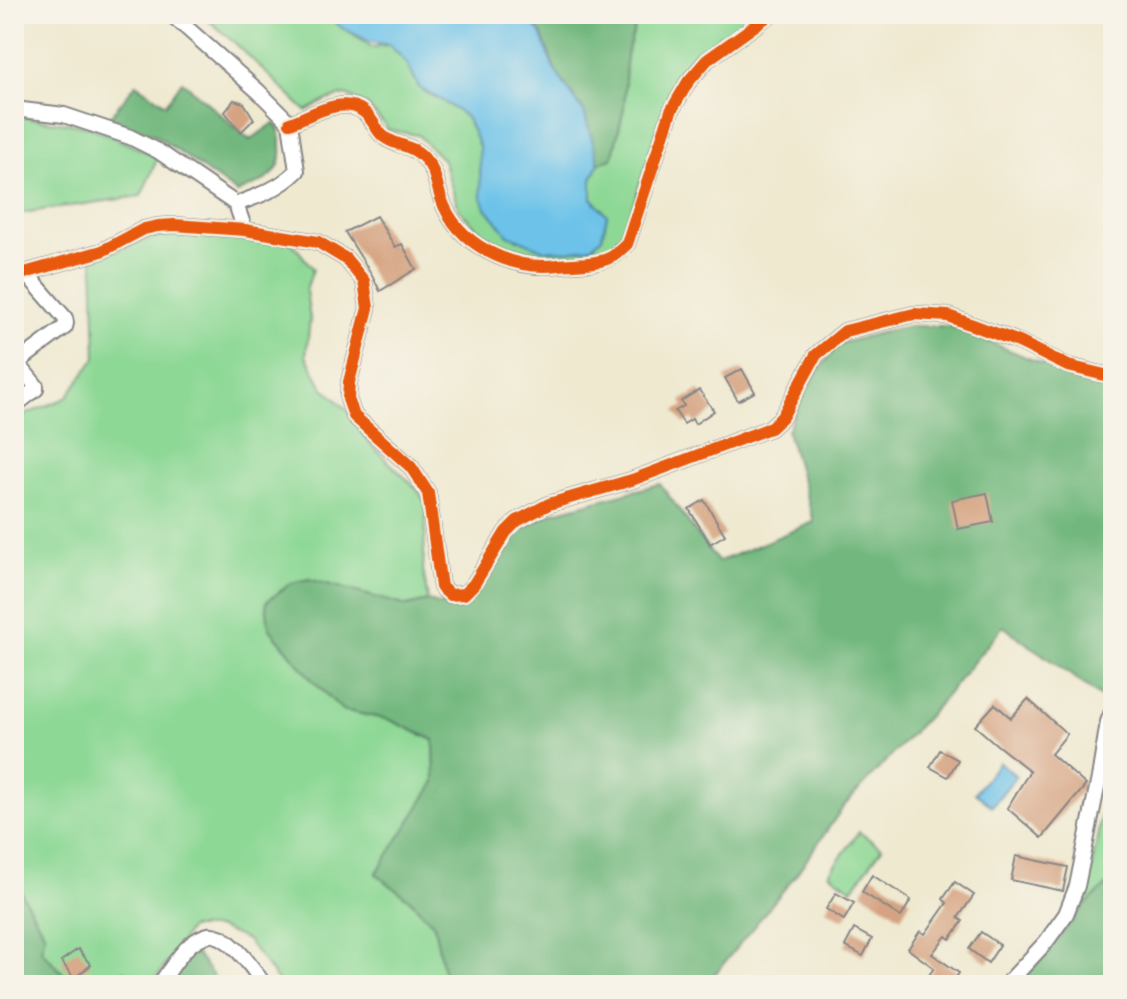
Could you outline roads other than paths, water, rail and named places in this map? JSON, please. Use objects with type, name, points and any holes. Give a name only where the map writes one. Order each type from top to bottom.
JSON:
[{"type":"street","points":[[171,14],[290,123],[297,171],[285,182],[236,204]]},
{"type":"street","points":[[290,123],[342,104],[362,110],[374,121],[382,135],[417,151],[426,159],[436,176],[441,198],[450,216],[470,240],[494,256],[519,264],[548,267],[611,258],[627,244],[671,111],[688,82],[707,60],[771,14]]},
{"type":"street","points":[[14,109],[64,115],[130,137],[158,151],[236,204],[245,230]]},
{"type":"street","points":[[14,406],[36,389],[16,361],[65,327],[66,323],[65,318],[20,274],[102,251],[144,229],[158,226],[245,230],[318,242],[346,259],[364,281],[368,308],[349,382],[348,399],[354,416],[411,467],[428,493],[441,587],[450,595],[464,594],[474,584],[506,532],[517,521],[549,504],[632,480],[770,428],[782,417],[816,355],[845,331],[914,314],[948,316],[1019,342],[1068,366],[1113,377]]},
{"type":"street","points":[[1006,985],[1046,942],[1066,914],[1077,886],[1113,709]]},
{"type":"street","points":[[159,985],[192,943],[208,935],[220,938],[240,953],[264,985]]},
{"type":"water","points":[[325,14],[524,14],[541,33],[554,69],[584,112],[599,163],[592,179],[592,198],[607,215],[602,237],[592,247],[569,251],[544,250],[508,235],[486,208],[481,195],[479,146],[466,117],[420,89],[407,63],[390,45],[370,42],[342,28]]},
{"type":"water","points":[[999,762],[1016,776],[992,806],[975,793]]}]
